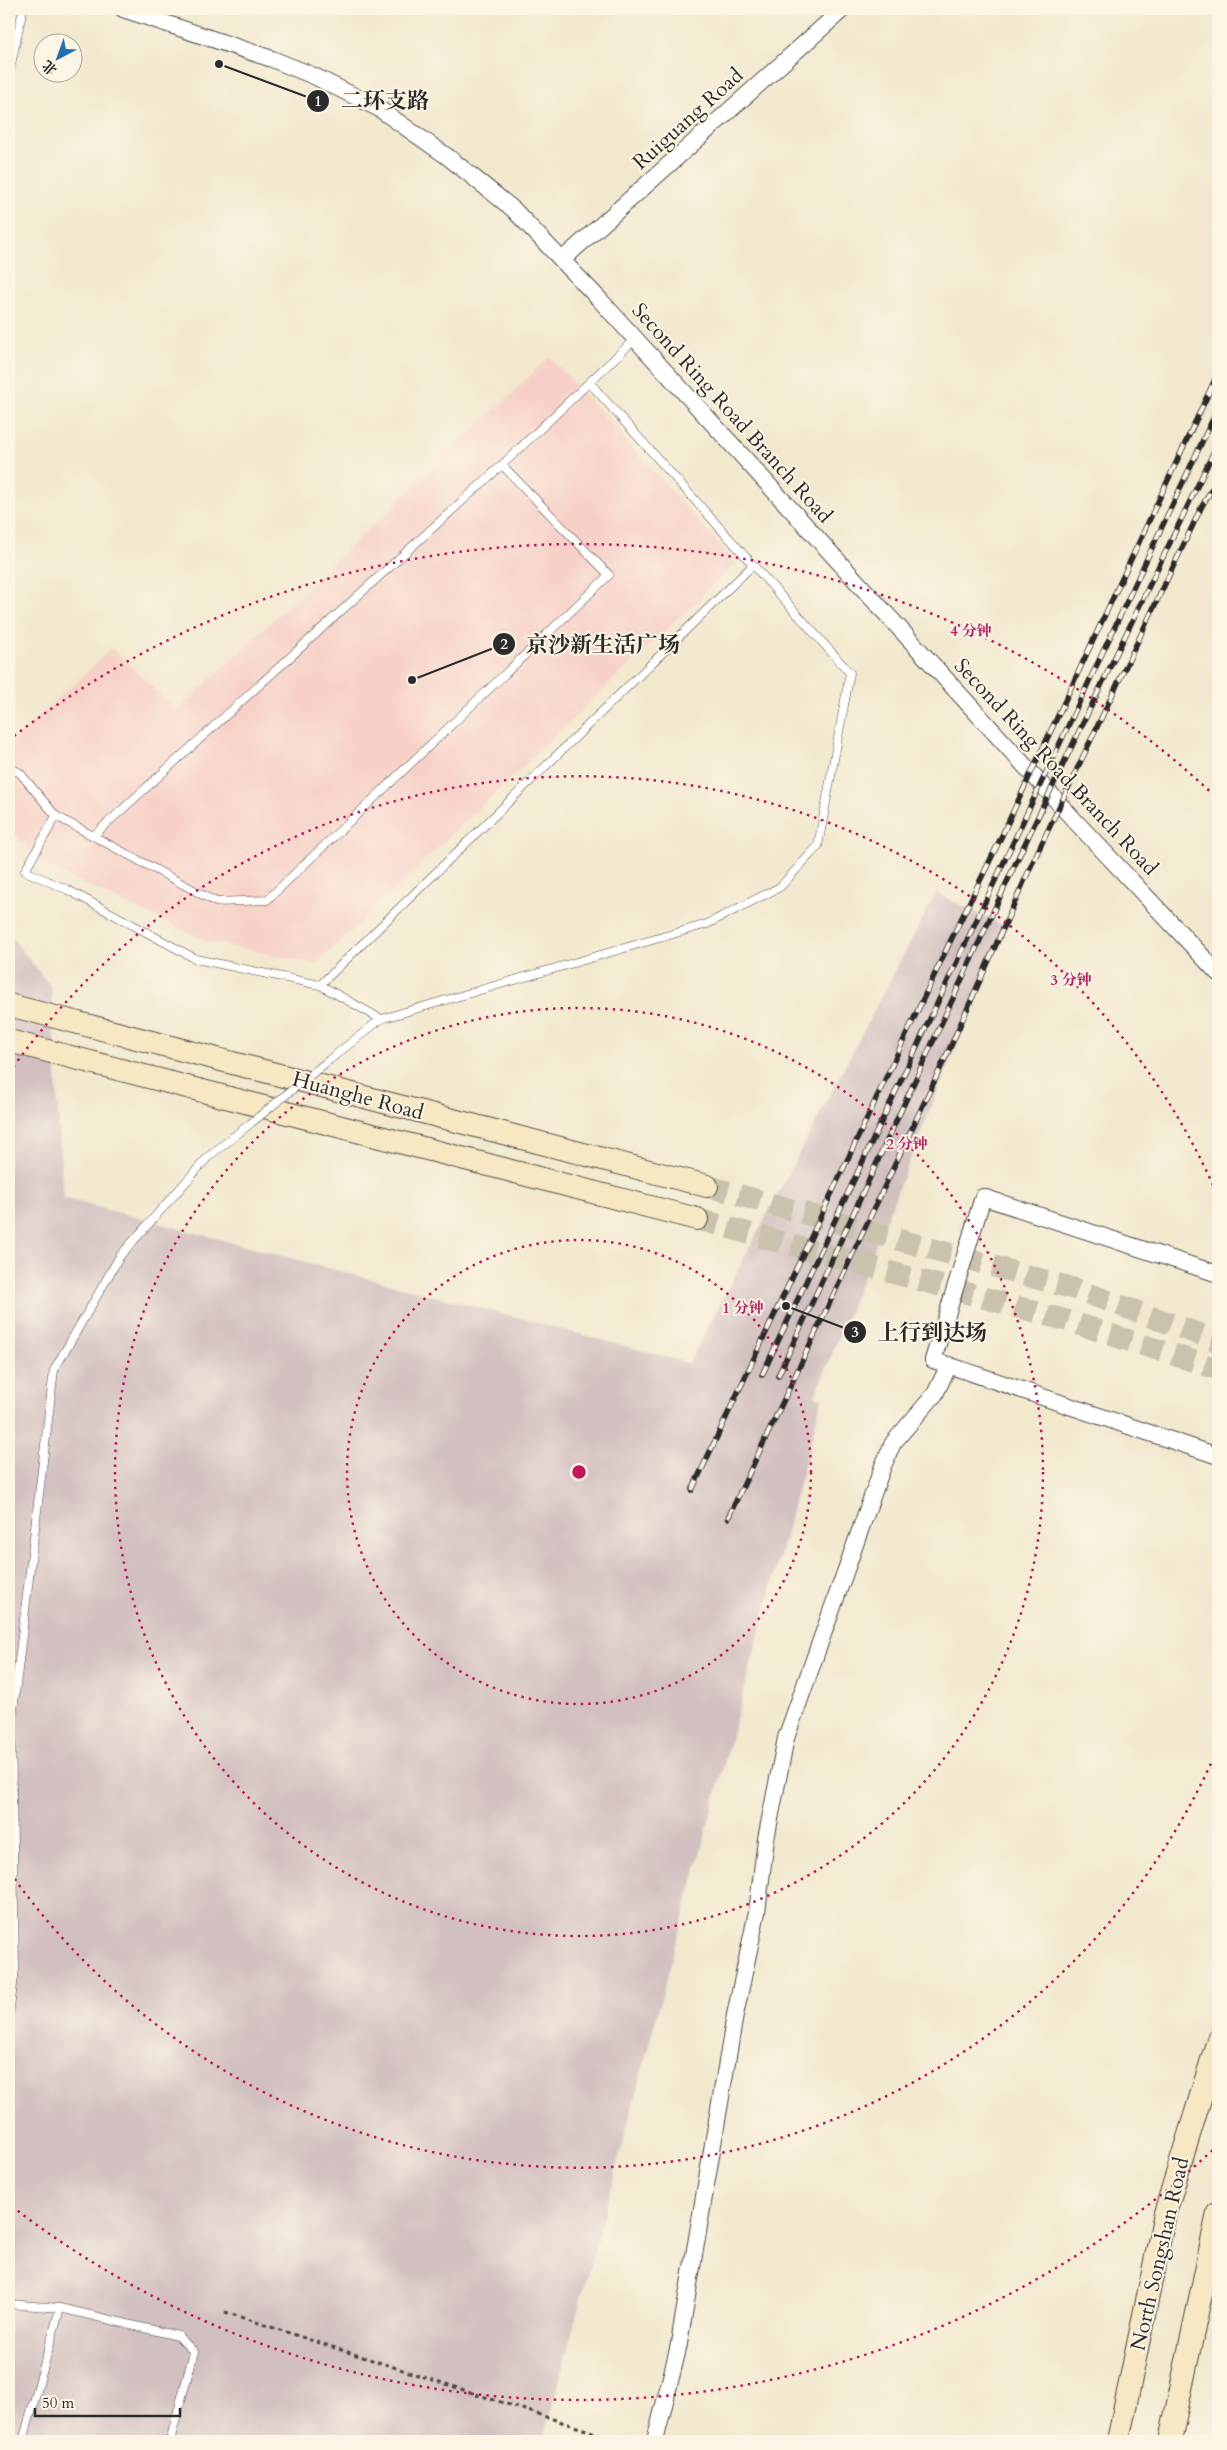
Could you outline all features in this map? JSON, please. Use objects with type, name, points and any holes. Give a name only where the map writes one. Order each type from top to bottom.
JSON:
[{"type":"main road","name":"Huanghe Road","points":[[9,1005],[708,1186]]},
{"type":"main road","name":"Huanghe Road","points":[[9,1041],[697,1219]]},
{"type":"main road","name":"North Songshan Road","points":[[1118,2441],[1165,2213],[1218,2040]]},
{"type":"main road","points":[[1170,2441],[1218,2213]]},
{"type":"street","name":"Second Ring Road Branch Road","points":[[123,9],[272,59],[314,76],[378,108],[448,157],[513,209],[635,339],[1070,815],[1218,973]]},
{"type":"street","name":"Ruiguang Road","points":[[562,260],[843,9]]},
{"type":"street","points":[[1218,1274],[984,1198],[933,1360],[1218,1456]]},
{"type":"street","points":[[655,2441],[678,2349],[734,2025],[757,1912],[766,1839],[786,1738],[883,1466],[893,1443],[935,1394],[950,1365]]},
{"type":"lane","points":[[9,74],[23,9]]},
{"type":"lane","points":[[93,836],[502,465],[635,339]]},
{"type":"lane","points":[[9,2016],[15,1969],[11,1727],[54,1370],[120,1256],[208,1157],[381,1019],[707,924],[780,887],[818,846],[850,673],[589,382]]},
{"type":"lane","points":[[9,767],[20,773],[56,816],[216,902],[267,900],[609,575],[502,465]]},
{"type":"lane","points":[[320,986],[753,565]]},
{"type":"lane","points":[[56,816],[25,871],[68,890],[196,959],[320,986],[381,1019]]},
{"type":"lane","points":[[9,2304],[60,2308],[178,2336],[194,2352],[170,2441]]},
{"type":"lane","points":[[23,2441],[60,2308]]},
{"type":"path","points":[[225,2312],[620,2441]]},
{"type":"shaded area","points":[[550,357],[736,563],[316,964],[207,941],[44,865],[9,829],[9,744],[112,648],[177,711]]},
{"type":"shaded area","points":[[936,893],[1004,926],[815,1396],[822,1398],[543,2441],[9,2441],[9,934],[51,987],[63,1198],[689,1363]]},
{"type":"tunnel","points":[[707,1186],[1075,1289],[1218,1341]]},
{"type":"tunnel","points":[[697,1219],[1065,1320],[1218,1369]]},
{"type":"railway","points":[[692,1490],[997,846],[1218,373]]},
{"type":"railway","points":[[762,1375],[1218,408]]},
{"type":"railway","points":[[778,1376],[1019,856],[1218,443]]},
{"type":"railway","points":[[728,1518],[949,1050],[1031,866],[1201,508],[1218,478]]},
{"type":"place","name":"二环支路","points":[[219,64]]},
{"type":"place","name":"京沙新生活广场","points":[[412,680]]},
{"type":"place","name":"上行到达场","points":[[786,1306]]}]
